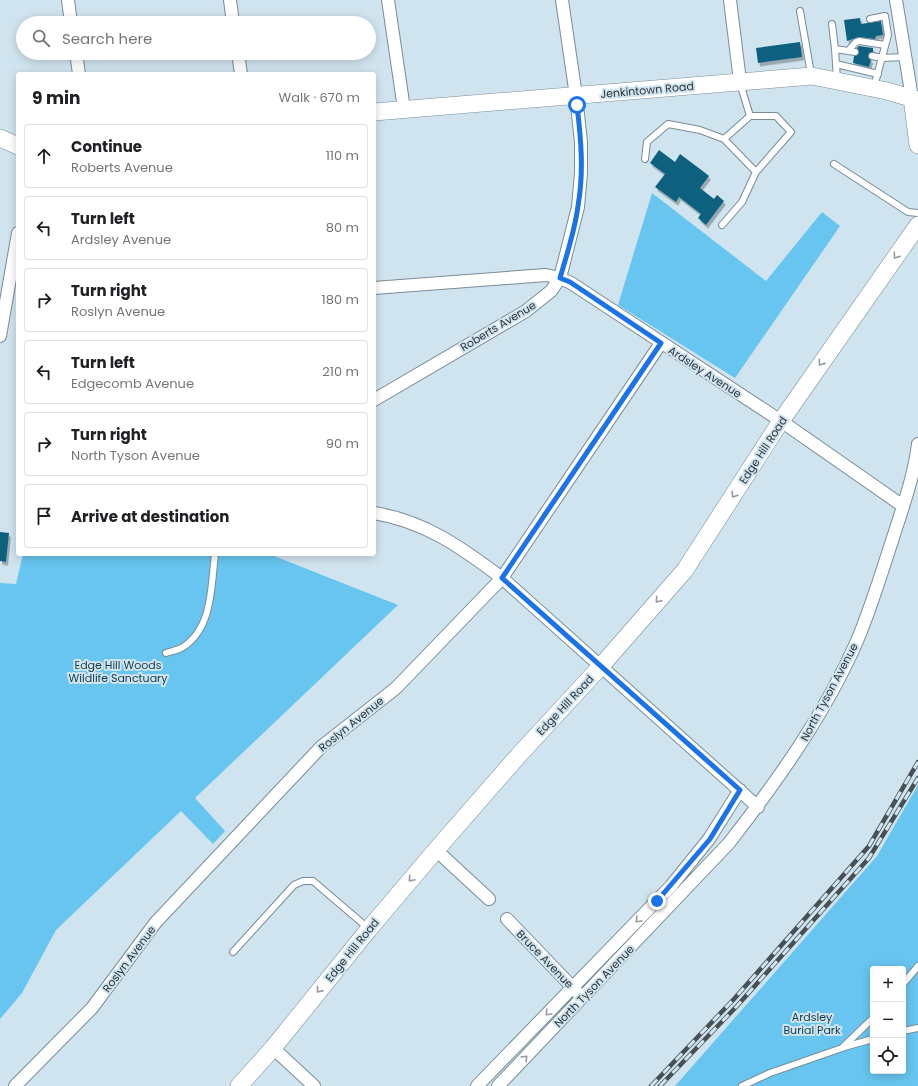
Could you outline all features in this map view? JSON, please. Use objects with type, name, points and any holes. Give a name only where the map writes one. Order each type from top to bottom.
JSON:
[{"type":"street","points":[[68,0],[70,16]]},
{"type":"street","points":[[230,0],[232,16]]},
{"type":"street","points":[[388,0],[404,109]]},
{"type":"street","name":"Roberts Avenue","points":[[376,399],[526,311],[551,291],[560,278],[578,206],[581,173],[581,142],[576,96],[562,0]]},
{"type":"street","points":[[730,0],[740,81]]},
{"type":"street","points":[[896,0],[904,57],[915,99],[918,145]]},
{"type":"street","points":[[77,60],[78,72]]},
{"type":"street","points":[[239,60],[241,72]]},
{"type":"street","name":"Jenkintown Road","points":[[376,112],[812,76],[837,72],[876,81],[915,99]]},
{"type":"street","points":[[0,138],[16,145]]},
{"type":"street","name":"Edge Hill Road","points":[[239,1086],[274,1048],[369,929],[436,850],[685,570],[781,421],[918,225]]},
{"type":"street","points":[[0,336],[3,298],[16,242]]},
{"type":"street","name":"Ardsley Avenue","points":[[376,288],[546,275],[570,282],[781,421],[903,506]]},
{"type":"street","name":"Roslyn Avenue","points":[[15,1086],[92,1008],[156,922],[321,747],[396,688],[502,578],[661,343]]},
{"type":"street","name":"North Tyson Avenue","points":[[498,1086],[729,843],[758,807],[795,754],[832,691],[857,641],[878,585],[903,506],[918,444]]},
{"type":"street","points":[[376,513],[422,526],[468,552],[502,578],[758,807]]},
{"type":"street","name":"North Tyson Avenue","points":[[477,1086],[657,901],[710,839],[740,790]]},
{"type":"street","points":[[436,850],[489,899]]},
{"type":"street","name":"North Tyson Avenue","points":[[657,901],[689,886]]},
{"type":"street","name":"Bruce Avenue","points":[[507,919],[583,998]]},
{"type":"street","points":[[274,1048],[314,1086]]},
{"type":"lane","points":[[800,11],[812,76]]},
{"type":"lane","points":[[870,19],[898,14]]},
{"type":"lane","points":[[876,81],[888,35],[885,16]]},
{"type":"lane","points":[[832,24],[837,72]]},
{"type":"lane","points":[[848,51],[856,42],[859,41],[885,45]]},
{"type":"lane","points":[[835,49],[855,52]]},
{"type":"lane","points":[[872,56],[882,58],[904,57]]},
{"type":"lane","points":[[740,81],[750,116]]},
{"type":"lane","points":[[722,225],[742,202],[756,172],[791,132],[776,116],[750,116],[724,139]]},
{"type":"lane","points":[[646,159],[647,142],[668,124],[700,130],[724,139],[756,172]]},
{"type":"lane","points":[[834,164],[908,212],[918,213]]},
{"type":"lane","points":[[166,653],[183,648],[197,635],[208,610],[215,556]]},
{"type":"lane","points":[[234,952],[294,885],[303,881],[313,881],[369,929]]},
{"type":"lane","points":[[906,980],[918,966]]},
{"type":"lane","points":[[842,1048],[870,1021]]},
{"type":"lane","points":[[906,1030],[918,1028]]},
{"type":"lane","points":[[742,1086],[770,1072],[870,1040]]},
{"type":"green space","points":[[652,193],[766,281],[822,212],[840,226],[735,378],[618,305]]},
{"type":"green space","name":"Edge Hill Woods Wildlife Sanctuary","points":[[23,556],[274,556],[398,605],[195,798],[225,831],[213,844],[181,811],[56,930],[22,993],[0,1019],[0,583],[16,584]]},
{"type":"green space","name":"Ardsley Burial Park","points":[[918,785],[918,1086],[675,1086],[877,856]]},
{"type":"building","points":[[860,18],[861,24],[881,21],[883,35],[876,36],[875,39],[859,37],[847,41],[844,20]]},
{"type":"building","points":[[800,42],[802,57],[758,63],[756,48]]},
{"type":"building","points":[[859,46],[873,48],[873,52],[868,55],[871,60],[869,67],[853,63],[854,56],[859,53],[857,48]]},
{"type":"building","points":[[659,150],[675,162],[680,154],[709,176],[700,188],[714,199],[717,195],[724,201],[706,225],[698,218],[701,214],[679,197],[676,202],[655,187],[665,174],[650,163]]},
{"type":"building","points":[[0,532],[9,533],[6,562],[0,561]]},
{"type":"railway","points":[[651,1086],[734,999],[869,846],[918,762]]},
{"type":"railway","points":[[660,1086],[737,1006],[869,858],[918,778]]},
{"type":"route","points":[[577,105],[581,142],[581,173],[578,206],[560,278],[570,282],[661,343],[502,578],[740,790],[710,839],[657,901]]}]
